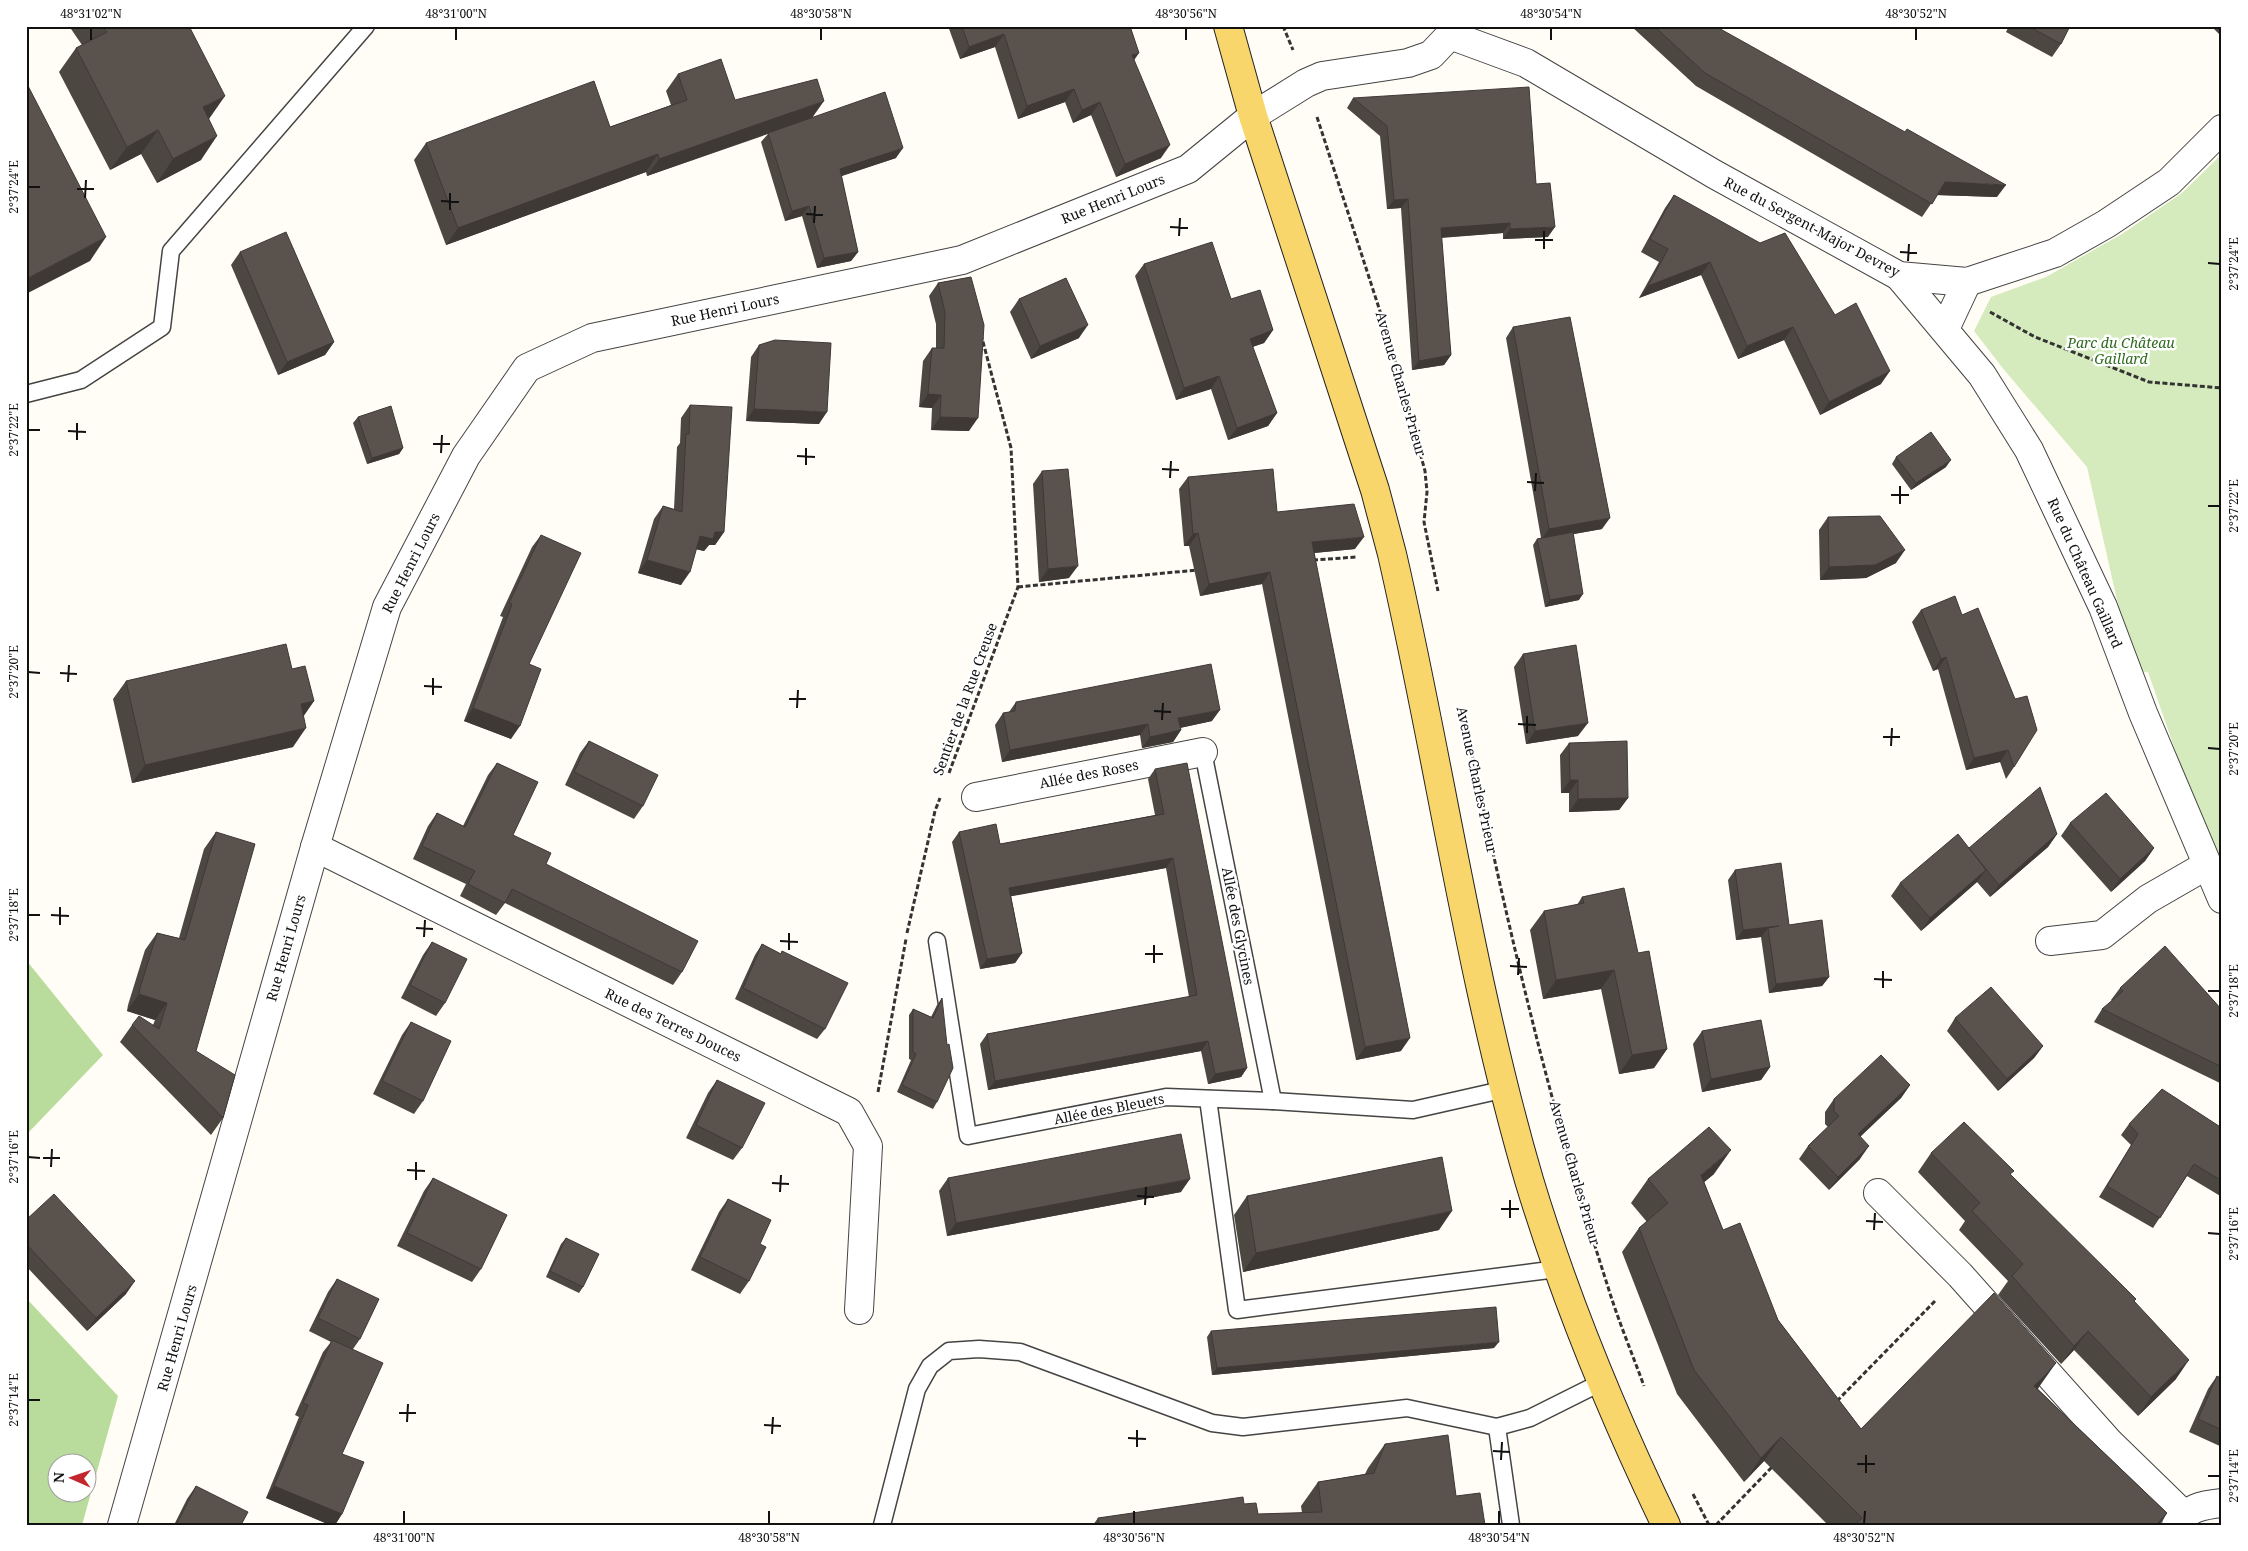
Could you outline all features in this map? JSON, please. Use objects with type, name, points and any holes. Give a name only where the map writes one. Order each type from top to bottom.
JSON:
[{"type":"main road","points":[[1228,26],[1253,116],[1372,481],[1392,554],[1479,979],[1529,1178],[1557,1269],[1622,1432],[1666,1525]]},
{"type":"street","name":"Rue Henri Lours","points":[[122,1525],[315,847],[387,607],[466,456],[527,368],[592,338],[962,260],[1188,169],[1253,116],[1306,83],[1322,76],[1408,63],[1431,55],[1451,31]]},
{"type":"street","name":"Rue du Sergent-Major Devrey","points":[[1451,31],[1526,63],[1714,174],[1899,276],[1964,289],[2055,253],[2106,224],[2170,182],[2222,128]]},
{"type":"street","name":"Rue du Château Gaillard","points":[[1899,276],[1945,329],[1982,376],[2029,450],[2103,607],[2143,713],[2222,899]]},
{"type":"street","points":[[1945,329],[1964,289]]},
{"type":"street","name":"Allée des Roses","points":[[976,796],[1203,752]]},
{"type":"street","name":"Rue des Terres Douces","points":[[315,847],[849,1112],[868,1146]]},
{"type":"street","points":[[2050,942],[2102,935],[2148,899],[2207,865]]},
{"type":"street","points":[[859,1310],[868,1146]]},
{"type":"street","points":[[1878,1193],[1960,1275],[2180,1519],[2207,1504],[2222,1503]]},
{"type":"lane","points":[[26,394],[81,380],[162,327],[171,251],[366,26]]},
{"type":"lane","name":"Allée des Glycines","points":[[1203,752],[1273,1101]]},
{"type":"lane","name":"Allée des Bleuets","points":[[937,941],[968,1136],[1166,1097],[1273,1101],[1413,1110],[1506,1089]]},
{"type":"lane","points":[[1208,1098],[1237,1310],[1557,1269]]},
{"type":"lane","points":[[882,1525],[917,1389],[930,1366],[949,1351],[979,1348],[1020,1352],[1212,1424],[1243,1427],[1407,1408],[1497,1427],[1530,1418],[1602,1382]]},
{"type":"lane","points":[[1497,1427],[1511,1525]]},
{"type":"path","name":"Avenue Charles Prieur","points":[[1283,26],[1306,83],[1390,342],[1425,471],[1427,492],[1424,522],[1440,599]]},
{"type":"path","points":[[1964,289],[2035,337],[2149,382],[2222,388]]},
{"type":"path","name":"Sentier de la Rue Creuse","points":[[949,774],[1018,587],[1011,448],[982,336]]},
{"type":"path","points":[[1304,561],[1392,554]]},
{"type":"path","points":[[1018,587],[1206,570]]},
{"type":"path","name":"Avenue Charles Prieur","points":[[1469,742],[1492,854],[1542,1060],[1608,1288],[1645,1389]]},
{"type":"path","name":"Sentier de la Rue Creuse","points":[[868,1146],[899,968],[935,811],[942,792]]},
{"type":"path","points":[[1837,1401],[1960,1275]]},
{"type":"path","points":[[1716,1525],[1775,1465]]},
{"type":"path","points":[[1692,1492],[1709,1525]]},
{"type":"green space","name":"Parc du Château Gaillard","points":[[2222,154],[2222,878],[2220,879],[2148,672],[2133,671],[2087,467],[2005,371],[1974,331],[1991,297],[2046,277],[2122,234],[2182,193]]},
{"type":"green space","points":[[26,960],[103,1055],[26,1135]]},
{"type":"green space","points":[[26,1298],[118,1396],[98,1468],[98,1454],[48,1454],[48,1504],[88,1504],[82,1525],[26,1525]]},
{"type":"building","points":[[102,26],[189,26],[225,96],[203,107],[217,136],[173,159],[158,130],[127,147],[76,48],[107,32]]},
{"type":"building","points":[[962,26],[1130,26],[1139,53],[1132,55],[1170,145],[1125,164],[1100,102],[1082,110],[1074,89],[1027,106],[1004,34],[969,47]]},
{"type":"building","points":[[1654,26],[1715,26],[1905,132],[1907,129],[2006,185],[1945,182],[1932,204],[1705,73]]},
{"type":"building","points":[[2028,26],[2070,26],[2061,44]]},
{"type":"building","points":[[721,59],[735,100],[817,79],[824,101],[659,159],[658,154],[458,228],[426,143],[594,81],[610,127],[687,100],[678,74]]},
{"type":"building","points":[[26,82],[106,237],[26,279]]},
{"type":"building","points":[[1529,87],[1536,184],[1550,183],[1555,227],[1510,229],[1510,223],[1441,228],[1451,355],[1419,361],[1408,199],[1394,200],[1387,126],[1353,98]]},
{"type":"building","points":[[885,92],[903,148],[840,169],[858,252],[824,258],[809,206],[792,211],[768,133]]},
{"type":"building","points":[[1674,195],[1760,243],[1785,233],[1835,315],[1856,303],[1890,371],[1829,402],[1793,327],[1747,346],[1710,262],[1648,286],[1668,249],[1650,239]]},
{"type":"building","points":[[286,232],[334,342],[287,362],[240,252]]},
{"type":"building","points":[[1212,242],[1231,299],[1260,290],[1273,330],[1250,339],[1277,413],[1237,428],[1219,376],[1184,388],[1144,264]]},
{"type":"building","points":[[971,277],[984,325],[978,418],[940,417],[941,395],[928,394],[932,348],[944,348],[945,312],[938,283]]},
{"type":"building","points":[[1066,278],[1088,325],[1040,346],[1019,299]]},
{"type":"building","points":[[1570,317],[1610,518],[1549,529],[1513,327]]},
{"type":"building","points":[[775,340],[831,343],[827,412],[754,409],[759,345]]},
{"type":"building","points":[[690,405],[732,407],[724,532],[715,532],[713,539],[700,536],[690,572],[647,560],[663,506],[682,512],[686,434],[689,434]]},
{"type":"building","points":[[391,406],[403,448],[372,458],[358,417]]},
{"type":"building","points":[[1931,432],[1951,460],[1916,483],[1896,457]]},
{"type":"building","points":[[1068,469],[1078,566],[1048,569],[1042,471]]},
{"type":"building","points":[[1273,469],[1277,512],[1354,504],[1364,537],[1312,542],[1410,1038],[1365,1047],[1270,572],[1209,584],[1198,533],[1193,534],[1188,477]]},
{"type":"building","points":[[1880,516],[1905,550],[1875,565],[1829,567],[1828,517]]},
{"type":"building","points":[[1573,532],[1583,594],[1550,600],[1537,539]]},
{"type":"building","points":[[541,535],[581,553],[529,664],[541,669],[520,726],[473,708],[512,604],[509,603]]},
{"type":"building","points":[[1955,596],[1962,615],[1978,608],[2015,699],[2027,696],[2037,730],[2014,767],[2008,750],[1974,758],[1946,657],[1941,659],[1921,610]]},
{"type":"building","points":[[286,644],[292,669],[305,666],[314,701],[301,704],[306,728],[145,765],[126,681]]},
{"type":"building","points":[[1576,645],[1588,723],[1535,731],[1523,654]]},
{"type":"building","points":[[1211,664],[1220,710],[1178,718],[1181,730],[1150,737],[1148,724],[1010,750],[1003,713],[1015,711],[1016,702]]},
{"type":"building","points":[[589,741],[658,775],[643,806],[574,772]]},
{"type":"building","points":[[1627,741],[1628,798],[1578,799],[1578,780],[1570,780],[1569,743]]},
{"type":"building","points":[[497,763],[538,782],[513,835],[551,853],[546,864],[698,941],[682,972],[512,889],[505,903],[468,884],[475,871],[422,846],[437,813],[465,827]]},
{"type":"building","points":[[1187,763],[1247,1068],[1215,1074],[1208,1041],[995,1081],[987,1034],[1197,995],[1173,858],[1009,888],[1022,953],[987,959],[959,832],[996,824],[1000,844],[1164,814],[1155,769]]},
{"type":"building","points":[[2040,787],[2057,834],[1999,885],[1969,848]]},
{"type":"building","points":[[2106,793],[2154,848],[2120,879],[2070,823]]},
{"type":"building","points":[[216,832],[255,844],[196,1051],[235,1075],[223,1118],[132,1025],[139,1016],[159,1029],[167,1003],[139,994],[140,988],[157,933],[185,940]]},
{"type":"building","points":[[1958,834],[1986,870],[1930,918],[1900,883]]},
{"type":"building","points":[[1781,863],[1789,925],[1822,920],[1829,977],[1776,984],[1768,928],[1779,926],[1743,930],[1735,870]]},
{"type":"building","points":[[1624,888],[1638,953],[1649,951],[1667,1049],[1632,1055],[1614,970],[1556,980],[1544,911],[1584,903],[1582,897]]},
{"type":"building","points":[[432,942],[467,959],[445,1003],[410,985]]},
{"type":"building","points":[[762,944],[781,954],[782,951],[848,983],[825,1029],[743,988]]},
{"type":"building","points":[[2165,946],[2222,1010],[2222,1067],[2102,1009],[2123,991],[2120,988]]},
{"type":"building","points":[[1991,987],[2043,1046],[2007,1079],[1955,1018]]},
{"type":"building","points":[[942,998],[947,1045],[949,1044],[953,1068],[937,1102],[902,1085],[916,1054],[913,1052],[913,1009],[933,1018]]},
{"type":"building","points":[[1761,1020],[1770,1067],[1711,1079],[1702,1031]]},
{"type":"building","points":[[411,1022],[451,1041],[423,1101],[382,1081]]},
{"type":"building","points":[[1881,1055],[1910,1085],[1858,1134],[1869,1146],[1838,1177],[1808,1146],[1839,1116],[1834,1111],[1834,1099]]},
{"type":"building","points":[[717,1080],[765,1103],[742,1148],[696,1125]]},
{"type":"building","points":[[2162,1089],[2222,1128],[2222,1181],[2194,1164],[2160,1218],[2107,1186],[2138,1134],[2129,1124]]},
{"type":"building","points":[[1964,1122],[2014,1171],[2010,1174],[2136,1299],[2134,1301],[2189,1360],[2151,1397],[2088,1331],[2074,1346],[2012,1276],[2023,1264],[1972,1211],[1980,1203],[1931,1153]]},
{"type":"building","points":[[1709,1127],[1731,1150],[1701,1175],[1723,1230],[1740,1223],[1778,1320],[1861,1429],[1994,1293],[2056,1363],[2034,1386],[2167,1513],[2156,1525],[1855,1525],[1862,1518],[1781,1437],[1761,1458],[1694,1370],[1639,1228],[1668,1203],[1648,1179]]},
{"type":"building","points":[[1181,1134],[1190,1179],[956,1223],[948,1178]]},
{"type":"building","points":[[1442,1157],[1452,1211],[1256,1253],[1247,1196]]},
{"type":"building","points":[[433,1178],[507,1215],[481,1269],[407,1233]]},
{"type":"building","points":[[54,1194],[135,1281],[96,1318],[26,1244],[26,1220]]},
{"type":"building","points":[[728,1199],[771,1220],[760,1244],[766,1247],[749,1281],[700,1257]]},
{"type":"building","points":[[566,1238],[599,1254],[583,1287],[550,1271]]},
{"type":"building","points":[[337,1279],[379,1299],[360,1339],[318,1318]]},
{"type":"building","points":[[1496,1307],[1499,1342],[1217,1368],[1211,1331]]},
{"type":"building","points":[[332,1340],[383,1363],[342,1454],[364,1462],[342,1514],[274,1486],[308,1405],[303,1403]]},
{"type":"building","points":[[2217,1376],[2222,1379],[2222,1430],[2198,1419]]},
{"type":"building","points":[[1448,1435],[1456,1496],[1480,1493],[1485,1525],[1099,1525],[1098,1518],[1243,1497],[1244,1504],[1256,1503],[1258,1514],[1322,1512],[1318,1482],[1374,1473],[1385,1444]]},
{"type":"building","points":[[196,1486],[248,1512],[241,1525],[176,1525]]}]
